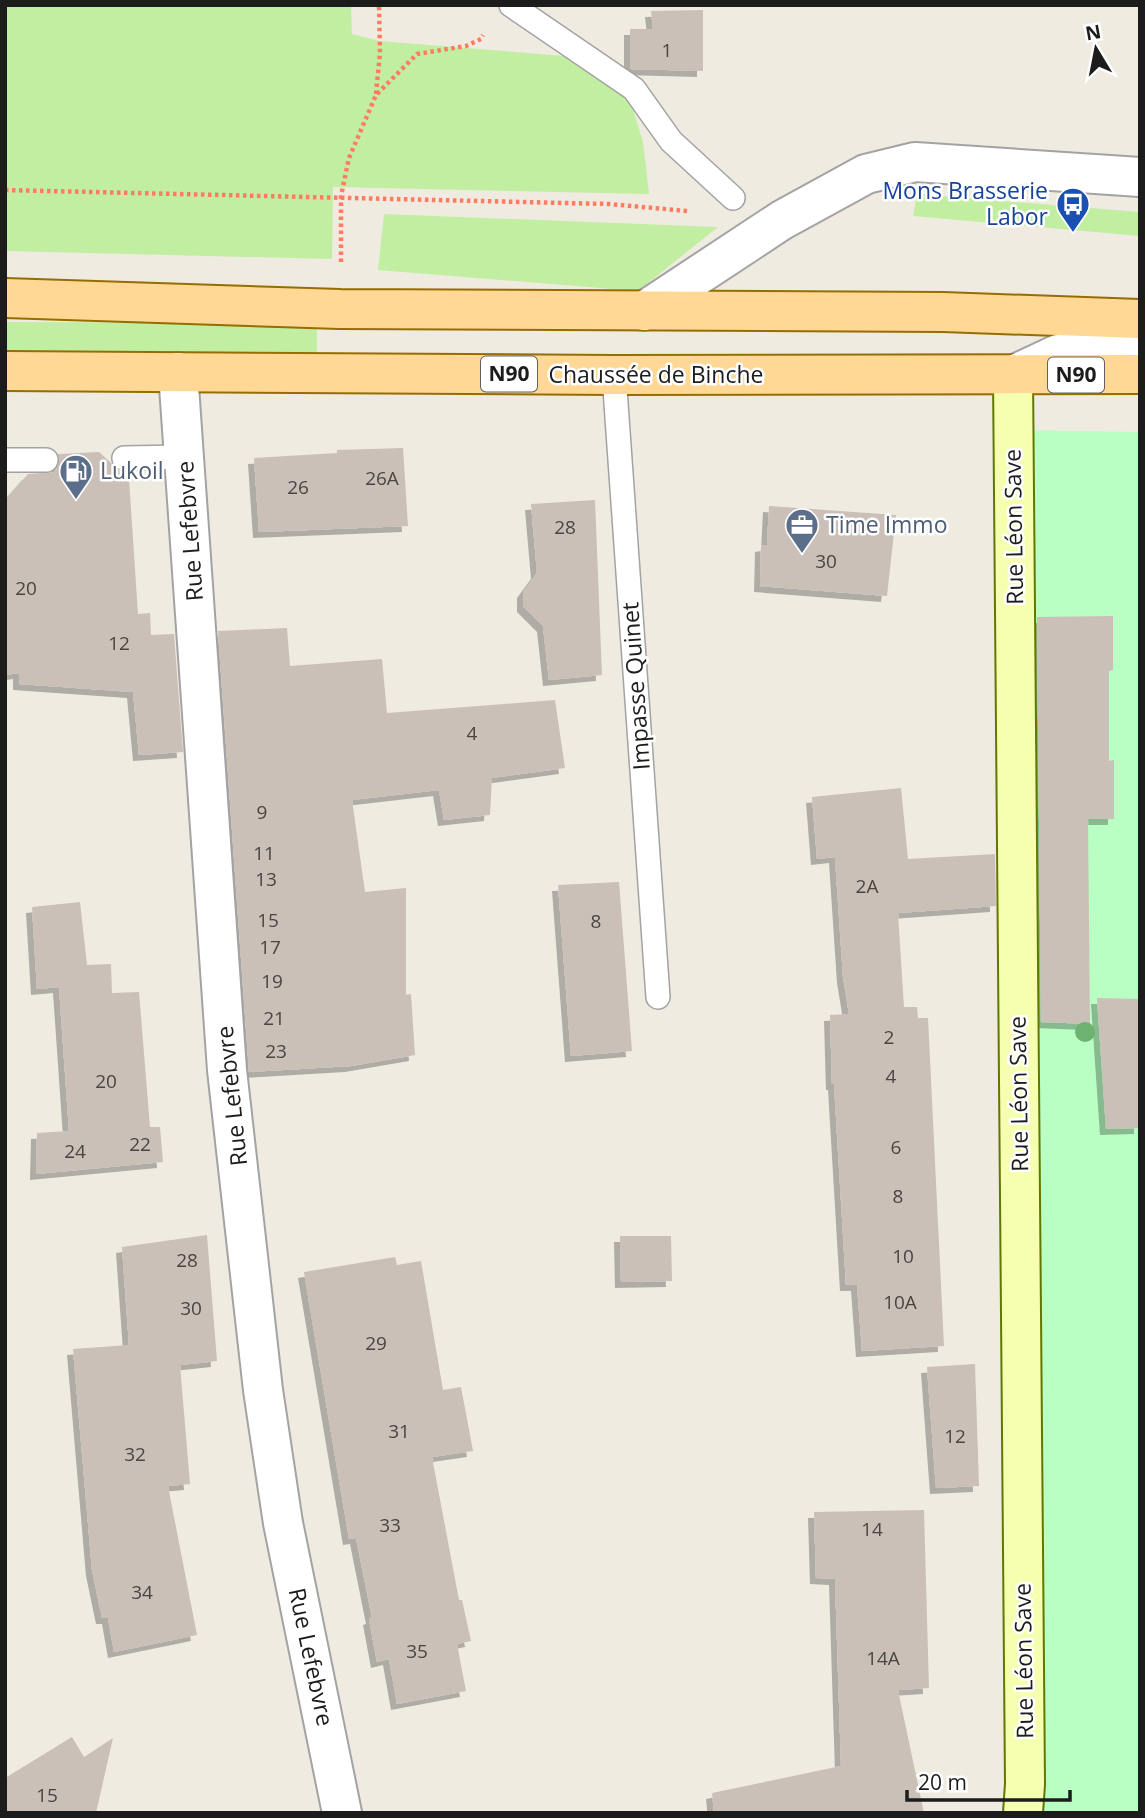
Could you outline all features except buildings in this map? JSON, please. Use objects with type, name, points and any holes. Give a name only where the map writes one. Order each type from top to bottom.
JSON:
[{"type":"main road","points":[[5,298],[340,309],[943,313],[1140,319]]},
{"type":"main road","name":"Chaussée de Binche","points":[[5,371],[614,375],[1140,374]]},
{"type":"street","points":[[644,310],[782,220],[866,174],[915,162],[1140,177]]},
{"type":"street","name":"Chaussée de Binche","points":[[1013,375],[1058,354],[1140,351]]},
{"type":"street","name":"Rue Lefebvre","points":[[178,372],[227,1070],[263,1390],[283,1523],[342,1813]]},
{"type":"street","name":"Rue Léon Save","points":[[1013,375],[1026,1784],[1023,1813]]},
{"type":"lane","points":[[511,5],[634,89],[671,141],[733,198]]},
{"type":"lane","name":"Impasse Quinet","points":[[614,375],[659,997]]},
{"type":"lane","points":[[124,458],[184,457]]},
{"type":"lane","points":[[5,460],[46,460]]},
{"type":"path","points":[[341,196],[349,158],[376,95],[380,53],[379,5]]},
{"type":"path","points":[[376,95],[417,54],[466,46],[481,39],[486,28]]},
{"type":"path","points":[[5,190],[608,204],[688,212]]},
{"type":"green space","points":[[5,5],[351,5],[352,34],[380,41],[564,56],[630,100],[643,142],[649,194],[333,187],[332,259],[5,251]]},
{"type":"green space","points":[[917,194],[1140,212],[1140,236],[913,216]]},
{"type":"green space","points":[[384,214],[718,227],[638,291],[378,270]]},
{"type":"green space","points":[[5,322],[317,323],[317,354],[5,351]]},
{"type":"green space","points":[[1013,430],[1140,432],[1140,1813],[1023,1813]]},
{"type":"place","name":"Mons Brasserie Labor","points":[[1073,234]]},
{"type":"place","name":"Lukoil","points":[[76,501]]},
{"type":"place","name":"Time Immo","points":[[802,555]]}]
